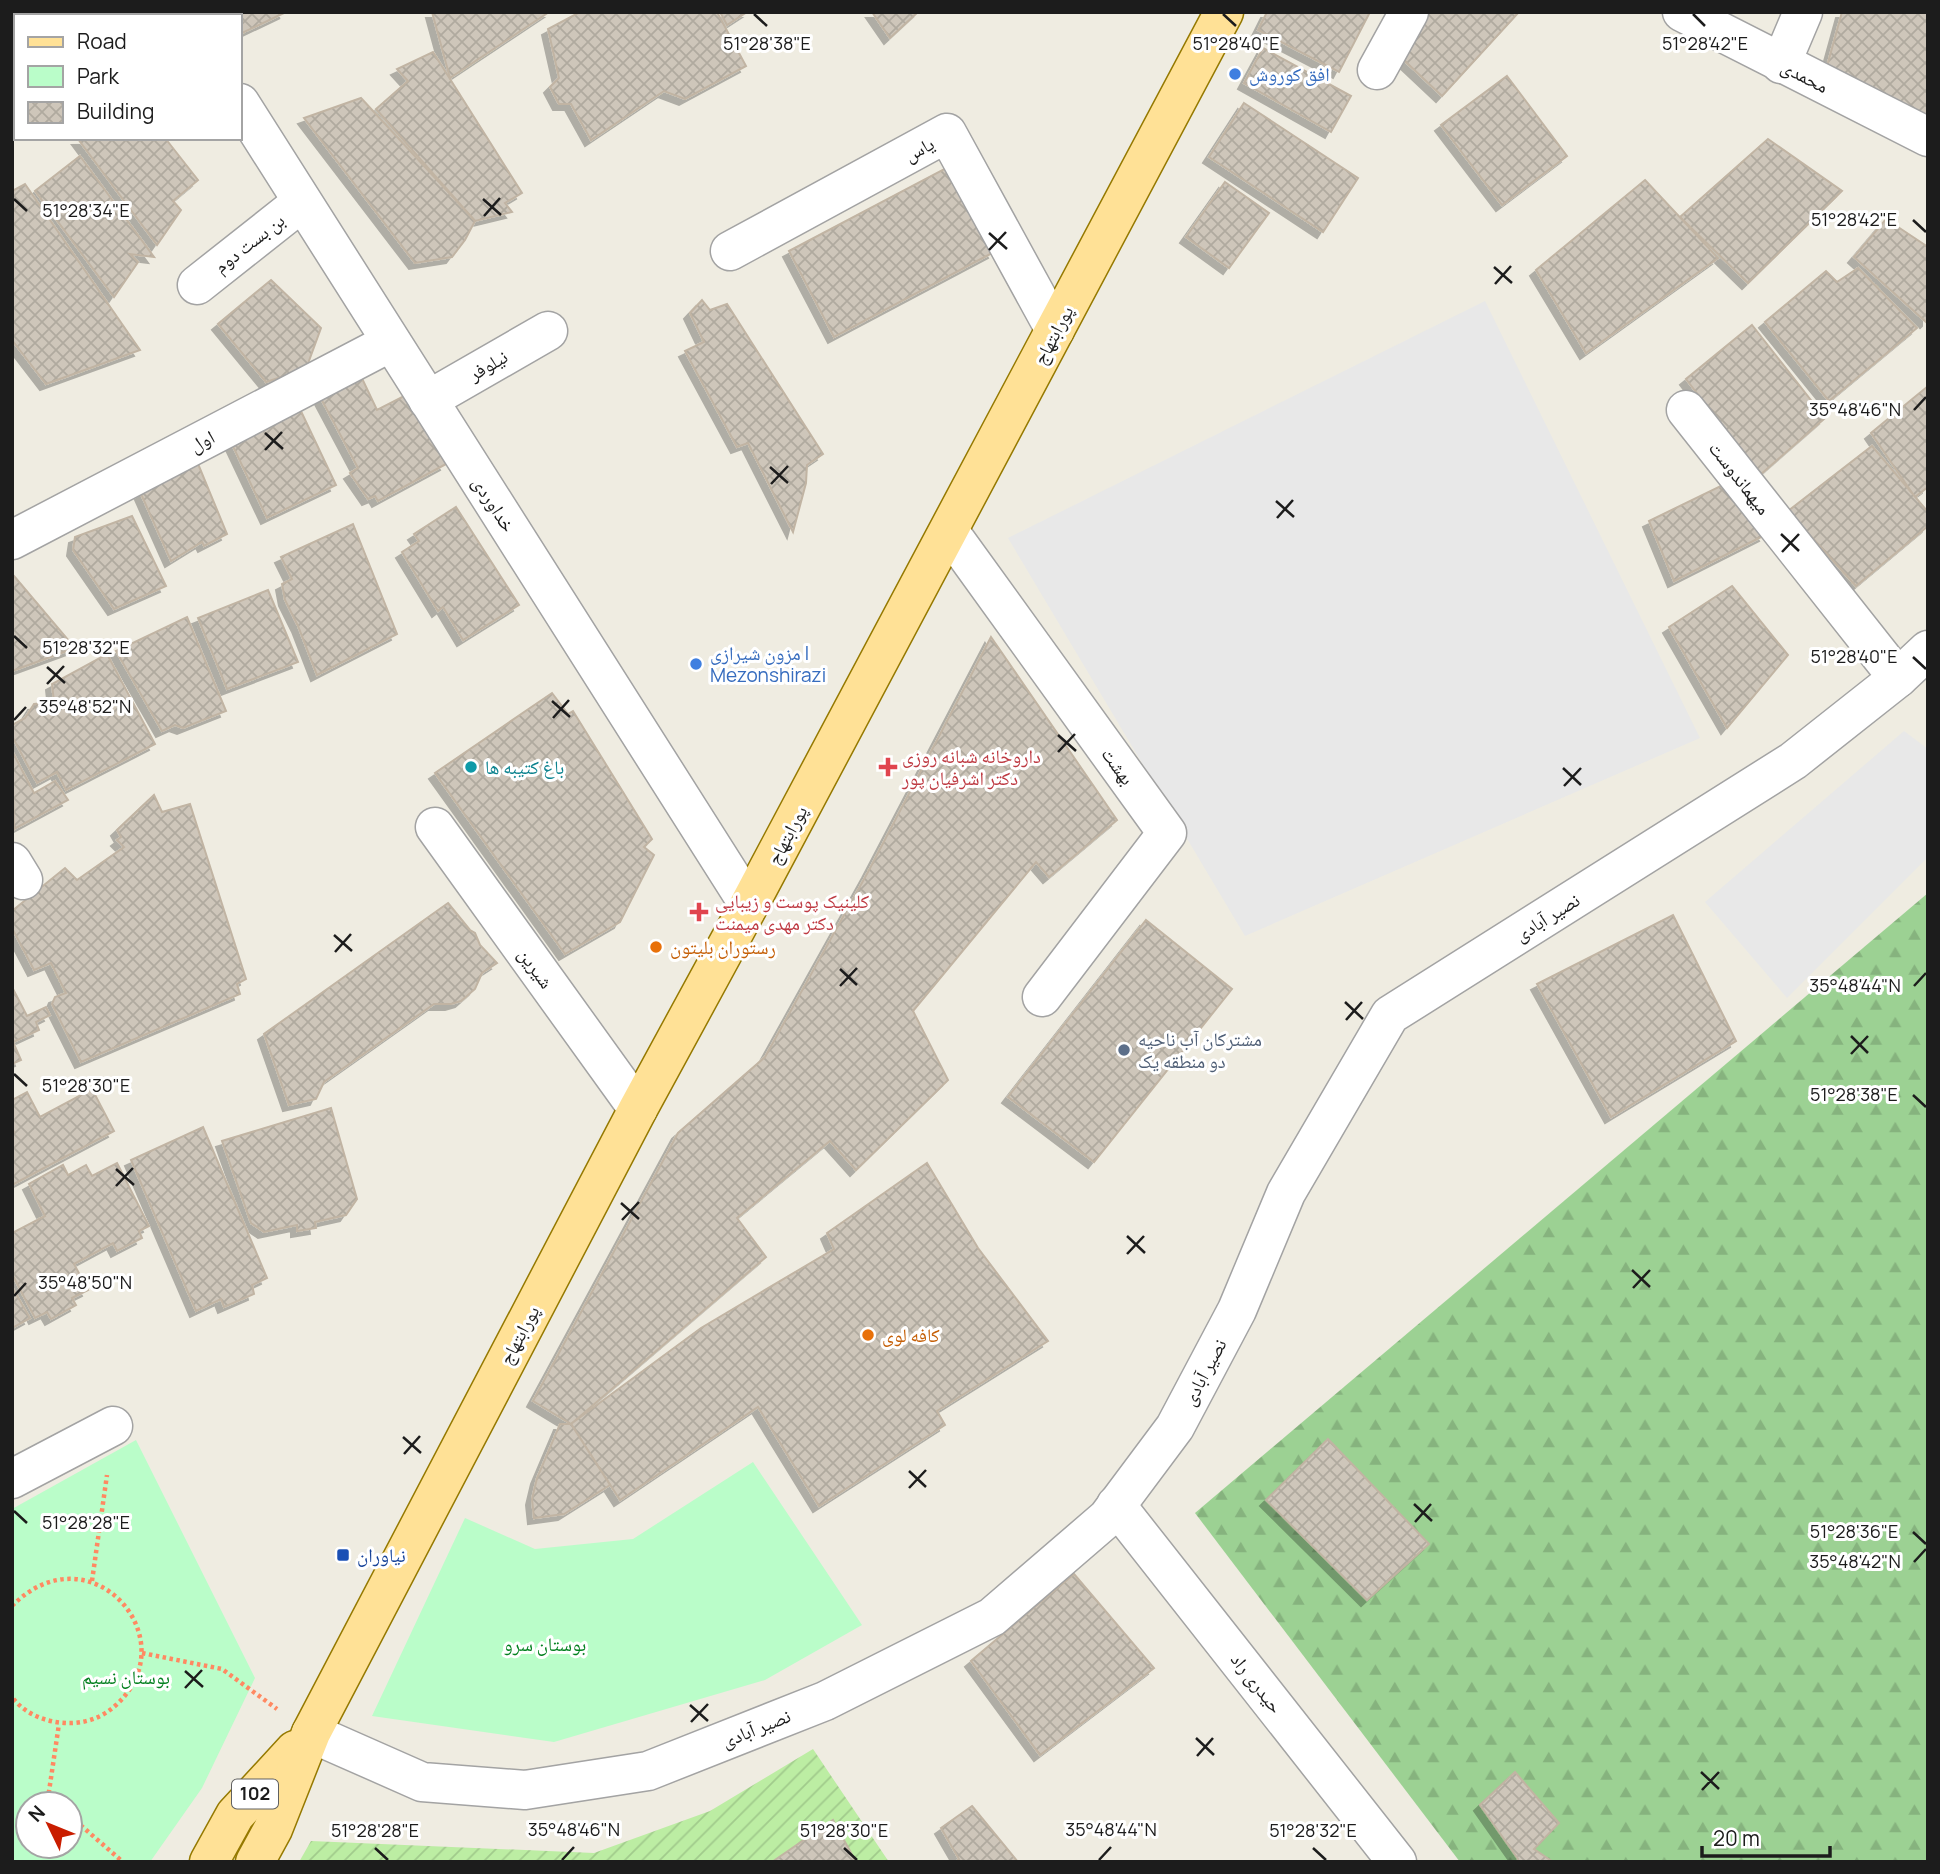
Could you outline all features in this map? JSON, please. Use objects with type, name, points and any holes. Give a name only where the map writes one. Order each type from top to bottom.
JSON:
[{"type":"main road","name":"پورابتهاج","points":[[255,1862],[272,1829],[311,1733],[638,1109],[1224,12]]},
{"type":"main road","name":"پورابتهاج","points":[[209,1862],[235,1815],[311,1733]]},
{"type":"street","points":[[1377,70],[1409,12]]},
{"type":"street","name":"محمدی","points":[[1682,12],[1928,138]]},
{"type":"street","points":[[1781,64],[1803,12]]},
{"type":"street","name":"خداوردی","points":[[242,106],[749,905]]},
{"type":"street","name":"یاس","points":[[730,251],[947,133],[1055,330]]},
{"type":"street","name":"بن بست دوم","points":[[197,285],[302,202]]},
{"type":"street","name":"نیلوفر","points":[[428,400],[548,331]]},
{"type":"street","name":"اول","points":[[12,540],[391,342]]},
{"type":"street","name":"میهماندوست","points":[[1686,410],[1898,678]]},
{"type":"street","name":"بهشت","points":[[948,531],[1167,833],[1042,997]]},
{"type":"street","name":"نصیر آبادی","points":[[311,1733],[422,1782],[525,1790],[648,1771],[825,1701],[992,1617],[1107,1518],[1175,1427],[1237,1310],[1286,1193],[1390,1015],[1793,761],[1898,678],[1928,650]]},
{"type":"street","name":"شیرین","points":[[435,827],[638,1109]]},
{"type":"street","points":[[12,1479],[113,1426]]},
{"type":"street","name":"حیدری راد","points":[[1116,1505],[1397,1862]]},
{"type":"path","points":[[92,1581],[113,1426]]},
{"type":"path","points":[[12,1606],[25,1592],[46,1582],[69,1578],[92,1581],[112,1592],[129,1609],[139,1630],[142,1653],[137,1675],[126,1696],[107,1713],[84,1723],[59,1724],[35,1716],[12,1697]]},
{"type":"path","points":[[142,1653],[222,1669],[311,1733]]},
{"type":"path","points":[[49,1790],[59,1724]]},
{"type":"path","points":[[84,1828],[123,1862]]},
{"type":"green space","points":[[1928,893],[1928,1862],[1460,1862],[1195,1513]]},
{"type":"green space","name":"بوستان نسیم","points":[[136,1440],[255,1678],[202,1788],[150,1862],[12,1862],[12,1509]]},
{"type":"green space","name":"بوستان سرو","points":[[753,1462],[862,1625],[765,1680],[554,1742],[372,1716],[465,1518],[535,1549],[633,1539]]},
{"type":"green space","points":[[813,1749],[889,1862],[299,1862],[311,1841],[594,1853],[710,1811]]},
{"type":"shaded area","points":[[1485,301],[1700,738],[1245,936],[1008,538]]},
{"type":"shaded area","points":[[1904,731],[1928,749],[1928,857],[1787,998],[1705,902]]},
{"type":"building","points":[[12,12],[16,14],[14,14],[14,120]]},
{"type":"building","points":[[286,12],[242,33],[242,14],[228,14]]},
{"type":"building","points":[[432,12],[549,12],[450,78]]},
{"type":"building","points":[[580,12],[717,12],[746,66],[685,99],[664,91],[591,140],[571,104],[559,104],[550,87],[559,78],[548,29]]},
{"type":"building","points":[[720,12],[747,12],[727,25]]},
{"type":"building","points":[[872,12],[918,12],[890,38]]},
{"type":"building","points":[[1267,12],[1370,12],[1339,72],[1258,30]]},
{"type":"building","points":[[1412,12],[1519,12],[1442,96],[1392,49]]},
{"type":"building","points":[[1842,12],[1928,12],[1928,130],[1824,77]]},
{"type":"building","points":[[1263,48],[1351,96],[1331,132],[1244,83]]},
{"type":"building","points":[[433,52],[522,193],[505,203],[512,212],[475,221],[376,109],[408,81],[397,69]]},
{"type":"building","points":[[1507,76],[1567,156],[1502,205],[1441,125]]},
{"type":"building","points":[[361,98],[475,221],[452,257],[415,263],[304,118]]},
{"type":"building","points":[[1244,103],[1358,178],[1323,232],[1209,157]]},
{"type":"building","points":[[1768,139],[1842,191],[1748,283],[1680,217]]},
{"type":"building","points":[[79,140],[167,140],[198,180],[173,201],[181,210],[157,245]]},
{"type":"building","points":[[80,156],[154,257],[130,254],[138,262],[114,297],[35,191]]},
{"type":"building","points":[[950,166],[994,252],[834,337],[789,251]]},
{"type":"building","points":[[1645,180],[1718,258],[1586,353],[1536,270]]},
{"type":"building","points":[[1225,182],[1269,213],[1229,268],[1186,237]]},
{"type":"building","points":[[25,184],[140,350],[46,384],[12,340],[12,191]]},
{"type":"building","points":[[1886,219],[1928,247],[1926,322],[1854,257]]},
{"type":"building","points":[[1858,268],[1917,328],[1829,401],[1765,322],[1826,271],[1837,282]]},
{"type":"building","points":[[271,280],[321,328],[306,369],[266,382],[218,324]]},
{"type":"building","points":[[702,300],[710,310],[727,304],[823,454],[807,465],[806,483],[793,532],[748,443],[737,447],[685,351],[704,342],[690,313]]},
{"type":"building","points":[[1752,325],[1825,418],[1760,475],[1686,379]]},
{"type":"building","points":[[358,370],[377,410],[406,395],[446,464],[378,501],[375,496],[368,499],[350,473],[358,468],[318,393]]},
{"type":"building","points":[[1928,386],[1928,487],[1915,497],[1871,433]]},
{"type":"building","points":[[299,407],[336,485],[267,518],[230,440]]},
{"type":"building","points":[[1872,446],[1928,512],[1928,526],[1856,586],[1788,511]]},
{"type":"building","points":[[196,459],[227,534],[204,546],[202,542],[171,561],[141,494]]},
{"type":"building","points":[[1731,481],[1765,535],[1674,581],[1649,521]]},
{"type":"building","points":[[456,507],[519,605],[463,640],[443,607],[438,611],[402,552],[419,541],[414,534]]},
{"type":"building","points":[[132,516],[166,586],[114,609],[73,550],[75,537]]},
{"type":"building","points":[[353,524],[397,634],[317,675],[285,600],[282,584],[292,579],[281,557]]},
{"type":"building","points":[[14,576],[75,648],[12,671],[12,577]]},
{"type":"building","points":[[1732,586],[1788,655],[1727,728],[1669,627]]},
{"type":"building","points":[[268,590],[298,662],[227,689],[198,618]]},
{"type":"building","points":[[187,617],[226,711],[183,728],[175,725],[162,731],[116,651]]},
{"type":"building","points":[[991,637],[1117,820],[1049,877],[1036,862],[913,1011],[948,1080],[856,1170],[830,1141],[737,1218],[766,1257],[571,1424],[533,1401],[678,1133],[765,1057],[868,872]]},
{"type":"building","points":[[107,654],[155,744],[66,790],[57,772],[37,783],[12,736],[12,725],[25,718],[34,704],[54,702],[52,684]]},
{"type":"building","points":[[552,693],[568,714],[573,711],[652,839],[644,847],[654,855],[620,922],[565,954],[435,773]]},
{"type":"building","points":[[12,751],[34,793],[55,781],[68,800],[14,829]]},
{"type":"building","points":[[154,795],[162,812],[190,804],[246,979],[237,984],[240,994],[81,1062],[52,1004],[55,997],[66,993],[51,963],[34,970],[12,928],[12,911],[65,868],[77,880],[124,847],[117,840],[121,837],[117,830]]},
{"type":"building","points":[[448,903],[497,963],[482,973],[475,989],[461,1001],[434,1004],[324,1082],[316,1099],[289,1105],[264,1034]]},
{"type":"building","points":[[1673,915],[1736,1041],[1611,1117],[1537,984]]},
{"type":"building","points":[[1146,920],[1232,989],[1094,1162],[1008,1097]]},
{"type":"building","points":[[12,987],[27,1016],[46,1007],[50,1015],[36,1022],[39,1030],[13,1042],[21,1060],[12,1064]]},
{"type":"building","points":[[92,1089],[114,1131],[12,1185],[12,1100],[27,1092],[40,1117]]},
{"type":"building","points":[[331,1108],[357,1199],[346,1215],[315,1222],[316,1228],[297,1231],[297,1225],[264,1232],[251,1223],[222,1141]]},
{"type":"building","points":[[203,1127],[267,1278],[252,1285],[254,1294],[224,1307],[221,1299],[196,1311],[131,1160]]},
{"type":"building","points":[[117,1163],[149,1226],[139,1231],[142,1238],[117,1251],[113,1243],[74,1264],[88,1290],[72,1298],[76,1305],[51,1319],[47,1312],[35,1318],[12,1274],[12,1233],[45,1216],[29,1184],[63,1165],[68,1175],[86,1165],[92,1176]]},
{"type":"building","name":"کافه لوی","points":[[927,1163],[978,1248],[1048,1341],[937,1411],[945,1425],[819,1506],[758,1407],[620,1500],[571,1424],[701,1328],[834,1249],[827,1233]]},
{"type":"building","points":[[12,1287],[30,1318],[12,1328]]},
{"type":"building","points":[[560,1424],[571,1424],[610,1485],[564,1514],[534,1518],[532,1499],[537,1478]]},
{"type":"building","points":[[1328,1439],[1429,1544],[1367,1600],[1266,1500]]},
{"type":"building","points":[[1074,1574],[1154,1668],[1040,1755],[971,1661]]},
{"type":"building","points":[[1515,1772],[1559,1823],[1534,1849],[1553,1862],[1517,1862],[1518,1859],[1480,1805]]},
{"type":"building","points":[[972,1806],[1018,1862],[956,1862],[959,1859],[941,1828]]},
{"type":"building","points":[[833,1820],[856,1862],[772,1862]]},
{"type":"place","name":"افق کوروش","points":[[1235,74]]},
{"type":"place","name":"مزون شيرازی | Mezonshirazi","points":[[696,664]]},
{"type":"place","name":"باغ کتیبه ها","points":[[471,767]]},
{"type":"place","name":"داروخانه شبانه روزی دکتر اشرفیان پور","points":[[888,767]]},
{"type":"place","name":"کلینیک پوست و زیبایی دکتر مهدی میمنت","points":[[699,912]]},
{"type":"place","name":"رستوران بلیتون","points":[[656,947]]},
{"type":"place","name":"مشترکان آب ناحیه دو منطقه یک","points":[[1124,1050]]},
{"type":"place","name":"کافه لوی","points":[[868,1335]]},
{"type":"place","name":"نیاوران","points":[[343,1555]]}]
